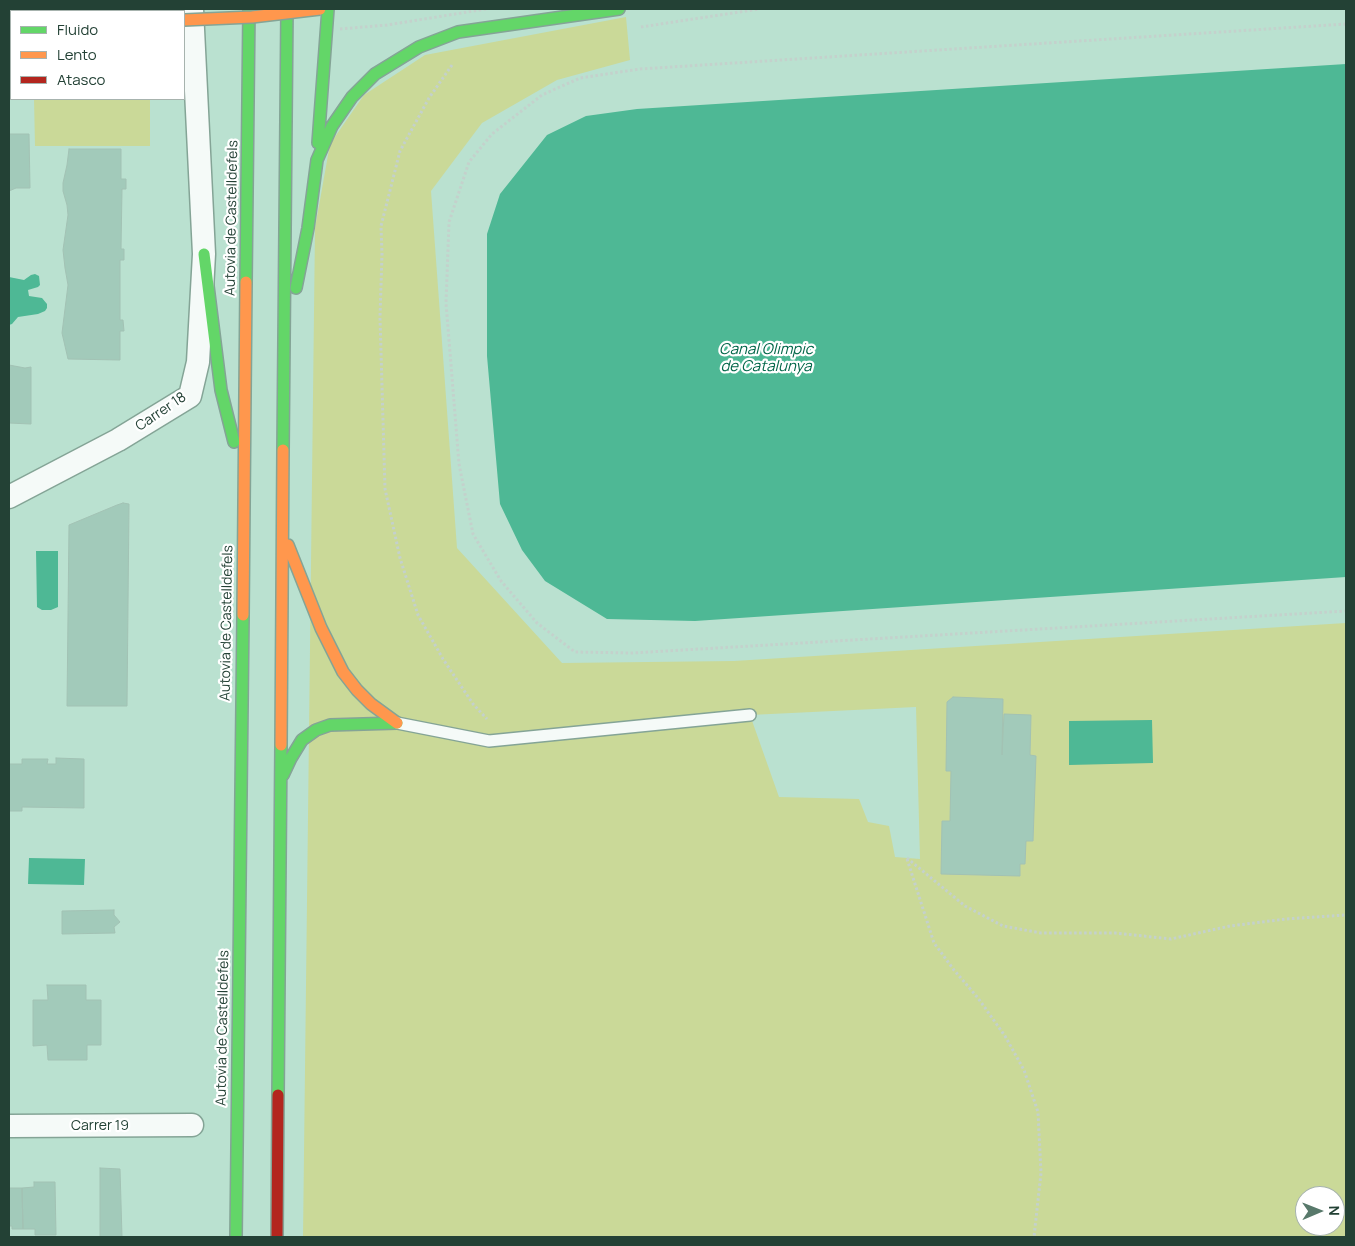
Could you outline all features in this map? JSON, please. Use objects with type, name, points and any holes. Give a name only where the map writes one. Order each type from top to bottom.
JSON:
[{"type":"main road","name":"Autovia de Castelldefels","points":[[236,1237],[249,9]]},
{"type":"main road","points":[[277,1237],[287,9]]},
{"type":"main road","points":[[185,20],[252,17],[320,9]]},
{"type":"main road","points":[[283,348],[308,228],[317,160],[328,9]]},
{"type":"main road","points":[[317,160],[332,126],[352,98],[375,74],[419,47],[471,29],[619,9]]},
{"type":"main road","points":[[204,254],[221,390],[244,482]]},
{"type":"main road","points":[[282,530],[320,628],[343,672],[364,697],[397,723]]},
{"type":"main road","points":[[281,779],[302,740],[316,730],[330,725],[397,723]]},
{"type":"street","name":"Carrer 18","points":[[9,497],[118,440],[190,396],[198,362],[204,254],[192,9]]},
{"type":"street","name":"Carrer 19","points":[[9,1126],[192,1125]]},
{"type":"lane","points":[[397,723],[489,741],[750,715]]},
{"type":"path","points":[[1346,24],[640,69],[580,78],[542,94],[492,134],[469,162],[449,222],[446,303],[459,464],[473,534],[501,582],[537,623],[575,652],[632,654],[1346,611]]},
{"type":"path","points":[[455,61],[429,98],[400,151],[381,226],[380,317],[384,489],[400,558],[418,615],[443,659],[473,704],[505,739]]},
{"type":"path","points":[[1034,1237],[1041,1173],[1038,1112],[1024,1070],[1005,1036],[934,942],[907,858],[965,906],[1003,926],[1042,933],[1116,933],[1171,939],[1230,926],[1346,914]]},
{"type":"shaded area","points":[[626,17],[630,60],[557,80],[482,123],[431,191],[457,548],[562,663],[734,661],[1346,623],[1346,1237],[303,1237],[315,228],[330,144],[364,95],[425,55]],"holes":[[[916,707],[920,859],[895,857],[889,826],[868,822],[859,799],[779,797],[750,715]]]},
{"type":"shaded area","points":[[34,100],[150,100],[150,146],[35,146]]},
{"type":"water","name":"Canal Olimpic de Catalunya","points":[[1346,64],[1346,577],[695,621],[607,619],[545,581],[522,550],[500,504],[487,356],[487,234],[500,194],[547,135],[586,116],[637,109]]},
{"type":"water","points":[[35,274],[39,276],[40,285],[28,290],[29,296],[42,298],[47,304],[47,308],[38,314],[18,317],[9,325],[9,277],[24,280]]},
{"type":"water","points":[[36,551],[58,551],[58,607],[51,610],[42,610],[37,607]]},
{"type":"water","points":[[1152,720],[1153,763],[1069,765],[1069,721]]},
{"type":"water","points":[[29,858],[85,859],[84,885],[28,884]]},
{"type":"building","points":[[9,134],[29,134],[30,188],[16,188],[9,191]]},
{"type":"building","points":[[69,149],[121,149],[121,179],[126,179],[126,189],[122,189],[121,249],[124,249],[124,260],[120,260],[120,320],[123,320],[124,331],[120,331],[120,360],[68,359],[62,333],[68,285],[63,250],[68,215],[63,183]]},
{"type":"building","points":[[9,365],[25,368],[31,367],[31,424],[9,423]]},
{"type":"building","points":[[123,503],[129,504],[127,706],[67,706],[69,525]]},
{"type":"building","points":[[953,697],[1003,699],[1002,755],[1004,714],[1031,715],[1030,755],[1036,756],[1033,841],[1026,841],[1025,864],[1020,864],[1020,876],[941,874],[942,821],[950,821],[951,771],[946,771],[947,702]]},
{"type":"building","points":[[56,758],[84,759],[84,808],[22,807],[22,811],[9,811],[9,764],[22,764],[22,759],[48,759],[47,764],[56,764]]},
{"type":"building","points":[[114,910],[114,915],[120,922],[114,927],[115,933],[62,934],[62,911]]},
{"type":"building","points":[[47,985],[86,985],[86,1000],[101,1000],[101,1045],[87,1045],[87,1060],[48,1060],[47,1045],[33,1046],[33,1000],[48,1000]]},
{"type":"building","points":[[100,1168],[120,1169],[122,1237],[100,1237]]},
{"type":"building","points":[[34,1182],[55,1182],[56,1235],[35,1235],[35,1229],[23,1229],[22,1188],[34,1187]]},
{"type":"building","points":[[9,1188],[22,1188],[23,1229],[12,1229],[12,1226],[9,1226]]},
{"type":"traffic: fast","points":[[246,282],[249,9]]},
{"type":"traffic: fast","points":[[283,450],[287,9]]},
{"type":"traffic: fast","points":[[318,143],[328,9]]},
{"type":"traffic: fast","points":[[296,288],[308,228],[317,160],[332,126],[352,97],[375,74],[419,47],[458,32],[619,9]]},
{"type":"traffic: fast","points":[[204,254],[221,390],[234,442]]},
{"type":"traffic: fast","points":[[236,1237],[243,615]]},
{"type":"traffic: fast","points":[[283,775],[302,740],[316,730],[330,725],[397,723]]},
{"type":"traffic: fast","points":[[278,1095],[281,745]]},
{"type":"traffic: slow","points":[[185,20],[252,17],[320,9]]},
{"type":"traffic: slow","points":[[243,615],[246,282]]},
{"type":"traffic: slow","points":[[281,745],[283,450]]},
{"type":"traffic: slow","points":[[288,545],[321,628],[343,672],[371,704],[397,723]]},
{"type":"traffic: jam","points":[[277,1237],[278,1095]]}]
